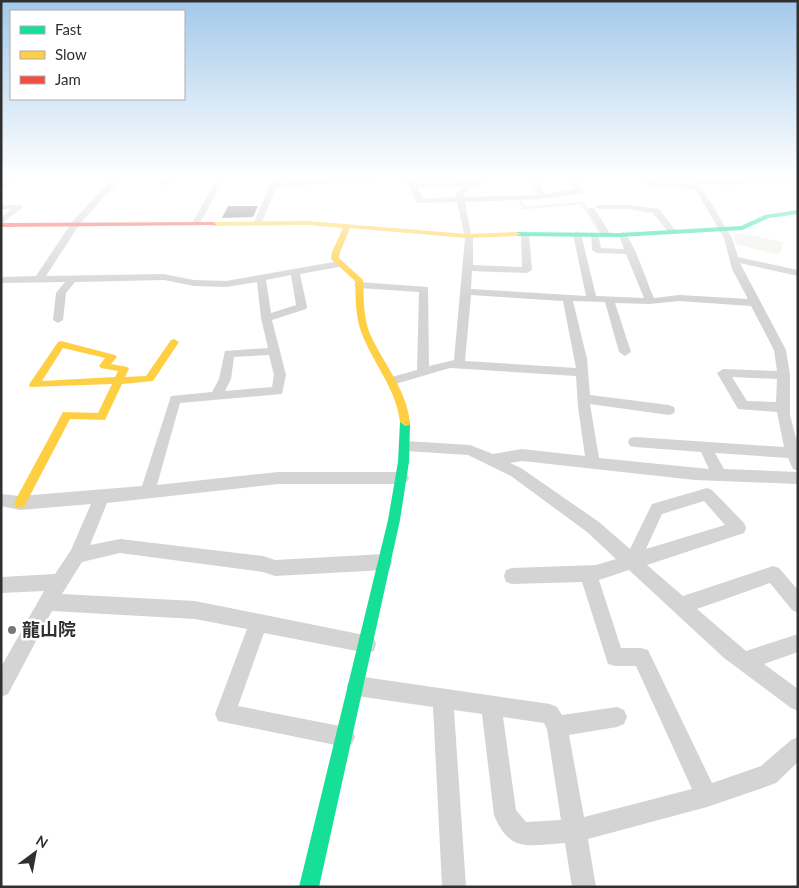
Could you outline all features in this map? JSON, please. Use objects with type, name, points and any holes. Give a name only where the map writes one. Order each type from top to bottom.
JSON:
[{"type":"street","points":[[40,278],[81,217]]},
{"type":"street","points":[[196,223],[199,217]]},
{"type":"street","points":[[258,222],[260,217]]},
{"type":"street","points":[[459,365],[468,268],[468,236],[463,217]]},
{"type":"street","points":[[596,217],[607,234]]},
{"type":"street","points":[[661,217],[672,231]]},
{"type":"street","points":[[635,442],[705,447],[795,459],[786,427],[783,407],[784,375],[780,350],[737,269],[728,238],[716,217]]},
{"type":"street","points":[[1,223],[308,223],[468,236],[623,234],[742,228],[764,217]]},
{"type":"street","points":[[309,887],[367,644],[402,478],[406,446],[405,408],[366,334],[360,313],[359,280],[339,264],[336,259],[336,252],[347,227]]},
{"type":"street","points":[[468,268],[527,270],[525,234]]},
{"type":"street","points":[[577,234],[592,300]]},
{"type":"street","points":[[594,234],[597,250],[631,252]]},
{"type":"street","points":[[623,234],[650,301]]},
{"type":"street","points":[[734,259],[798,273]]},
{"type":"street","points":[[1,280],[164,277],[194,283],[226,284],[339,264]]},
{"type":"street","points":[[266,318],[302,308],[295,272]]},
{"type":"street","points":[[58,320],[61,293],[73,278]]},
{"type":"street","points":[[148,492],[175,399],[278,391],[280,375],[266,318],[260,278]]},
{"type":"street","points":[[359,285],[424,289],[423,372]]},
{"type":"street","points":[[466,292],[592,300],[650,301],[679,298],[755,303]]},
{"type":"street","points":[[567,298],[581,359],[584,400],[593,463]]},
{"type":"street","points":[[609,300],[624,352]]},
{"type":"street","points":[[20,502],[66,416],[101,417],[118,380],[124,369],[104,366],[112,356],[61,344],[34,385],[118,380],[149,379],[174,342]]},
{"type":"street","points":[[216,396],[225,379],[229,354],[274,351]]},
{"type":"street","points":[[392,381],[450,364],[582,372]]},
{"type":"street","points":[[783,407],[743,406],[723,373],[784,375]]},
{"type":"street","points":[[584,400],[669,410]]},
{"type":"street","points":[[406,446],[470,450],[516,472],[593,527],[744,660],[798,701]]},
{"type":"street","points":[[705,447],[720,475]]},
{"type":"street","points":[[493,460],[522,455],[720,475],[798,478]]},
{"type":"street","points":[[1,500],[20,502],[102,497],[278,478],[402,478]]},
{"type":"street","points":[[512,576],[596,573],[632,562],[738,528],[707,494],[656,509],[632,562]]},
{"type":"street","points":[[1,686],[47,602],[76,555],[102,497]]},
{"type":"street","points":[[76,555],[120,546],[263,564],[275,568],[384,562]]},
{"type":"street","points":[[588,574],[615,657],[641,657],[707,796]]},
{"type":"street","points":[[681,606],[773,574],[798,604]]},
{"type":"street","points":[[1,585],[59,582]]},
{"type":"street","points":[[47,602],[195,610],[367,644]]},
{"type":"street","points":[[258,623],[225,714],[345,737]]},
{"type":"street","points":[[744,660],[798,644]]},
{"type":"street","points":[[357,686],[550,714],[557,726],[584,887]]},
{"type":"street","points":[[443,698],[454,887]]},
{"type":"street","points":[[490,705],[505,815],[521,834],[574,831],[707,796],[768,775],[798,747]]},
{"type":"street","points":[[557,726],[617,717]]},
{"type":"shaded area","points":[[733,232],[784,242],[779,255],[736,244]]},
{"type":"waterway","points":[[591,217],[601,234]]},
{"type":"traffic: fast","points":[[516,234],[619,235],[742,228],[764,217]]},
{"type":"traffic: fast","points":[[309,887],[394,520],[404,462],[405,422]]},
{"type":"traffic: slow","points":[[213,224],[308,223],[467,236],[516,234]]},
{"type":"traffic: slow","points":[[347,227],[336,252],[335,259],[359,280],[360,307],[364,328],[371,345],[396,387],[404,410],[405,422]]},
{"type":"traffic: slow","points":[[20,503],[67,415],[101,417],[124,369],[104,366],[112,357],[61,344],[34,385],[149,379],[174,342]]},
{"type":"traffic: jam","points":[[1,225],[213,224]]},
{"type":"place","name":"龍山院","points":[[12,630]]}]
